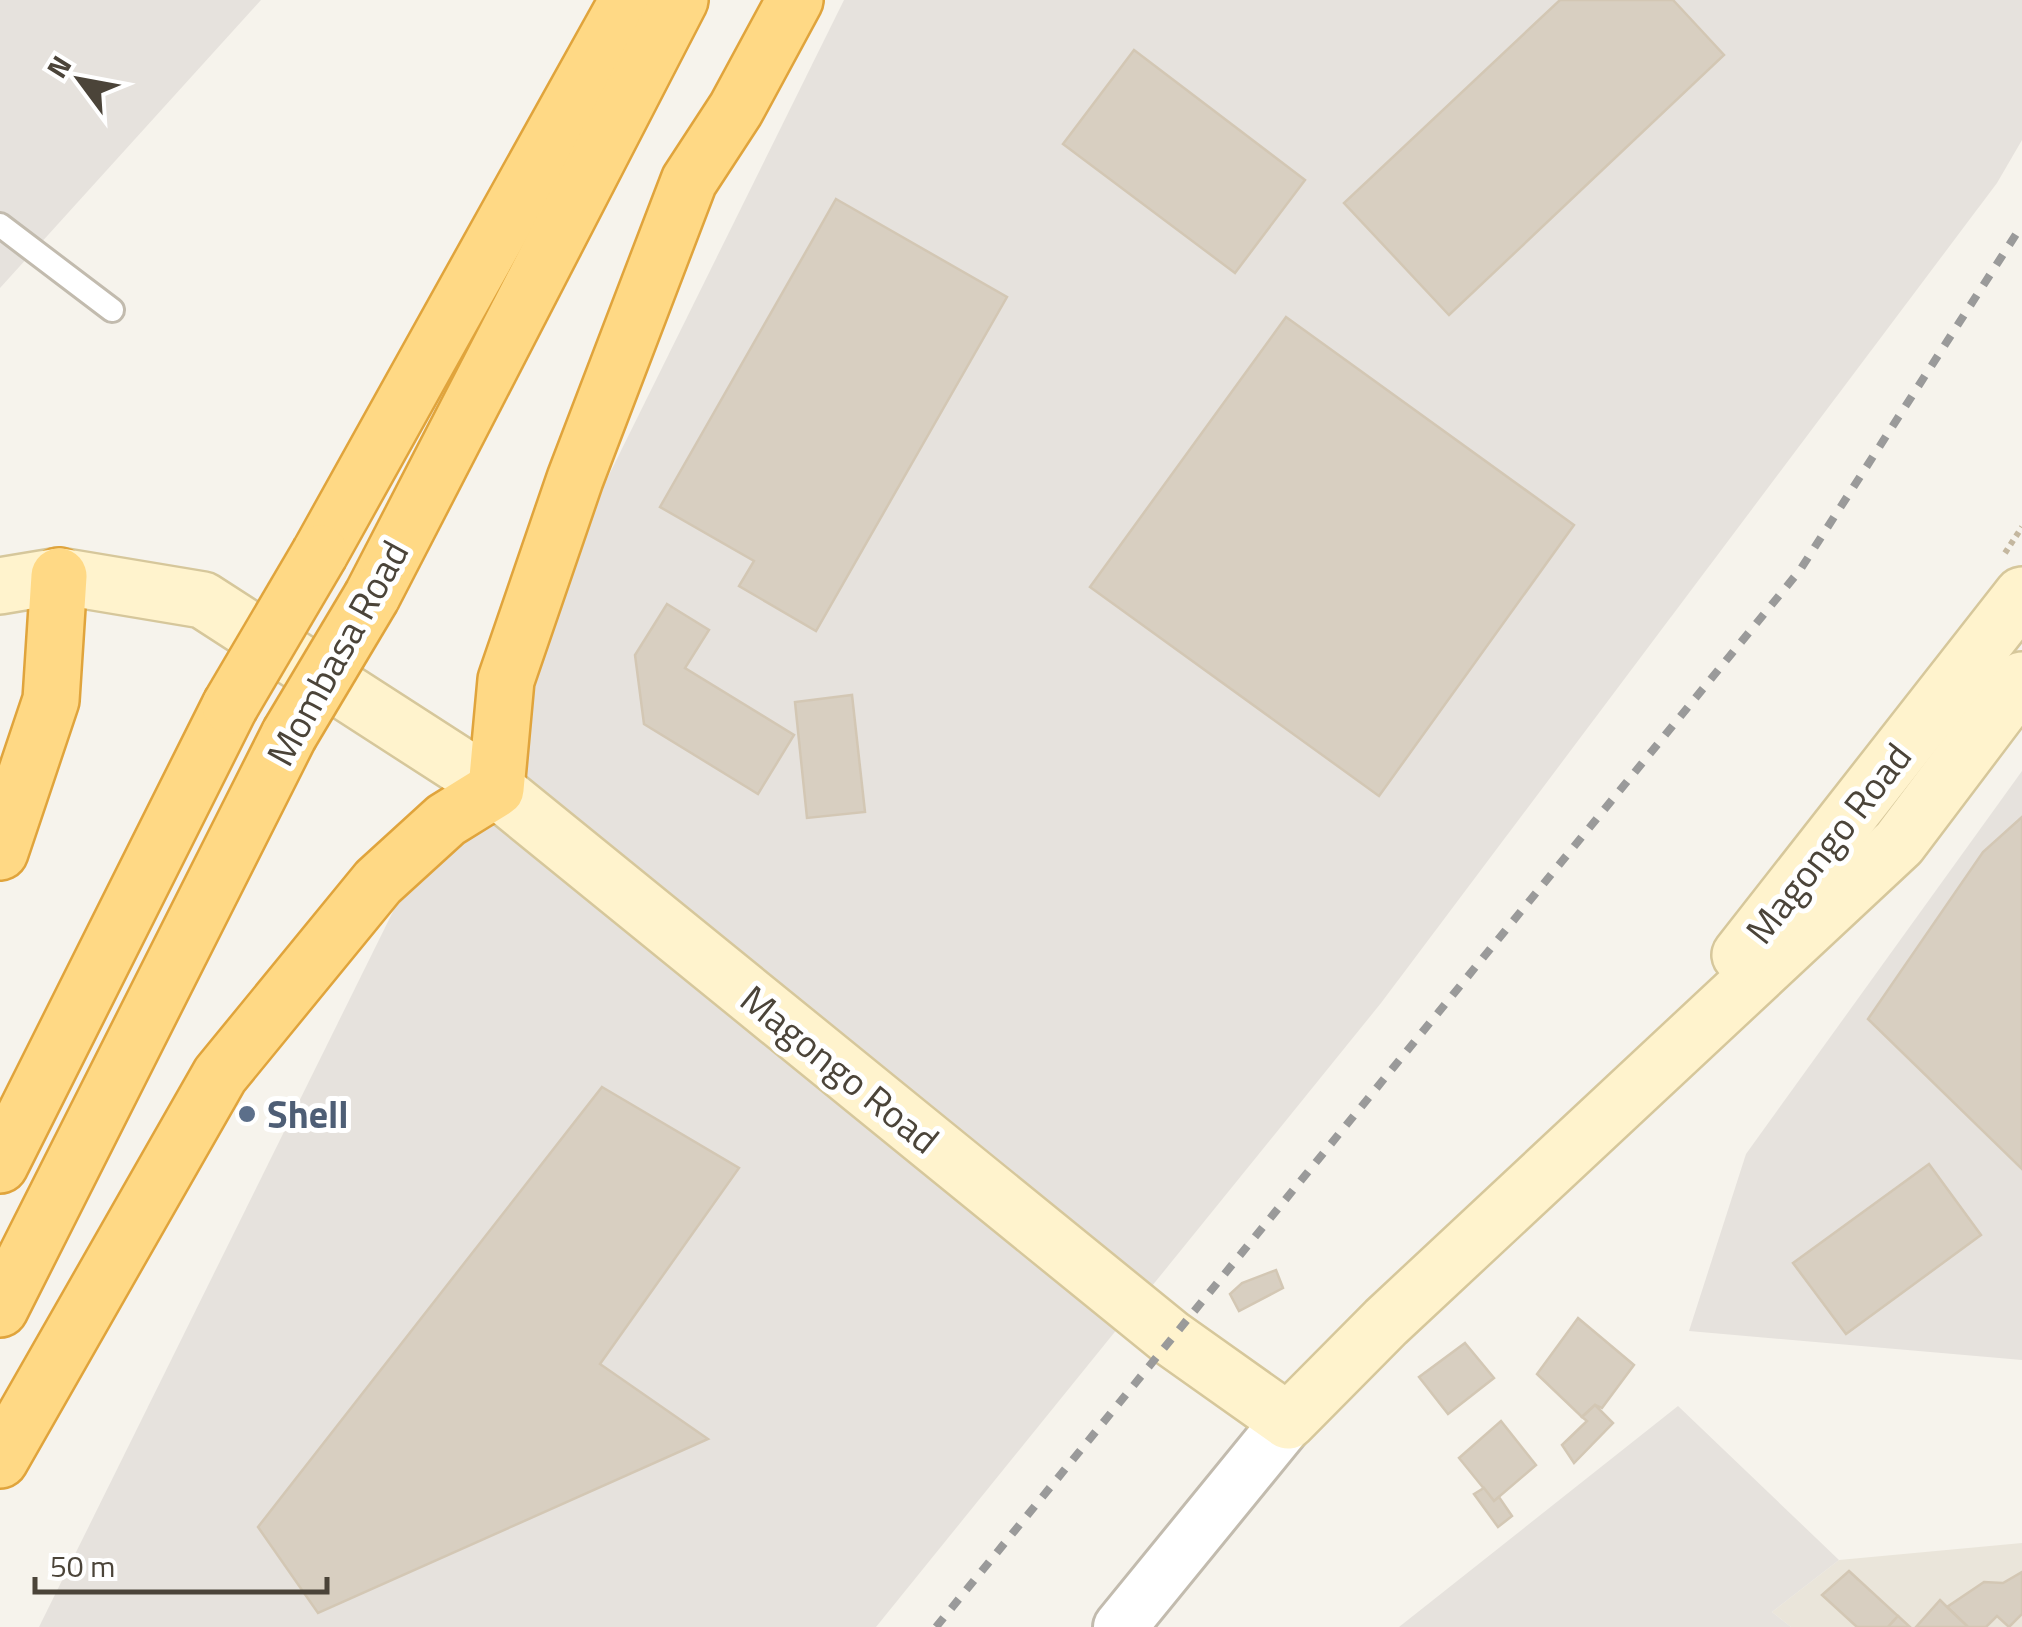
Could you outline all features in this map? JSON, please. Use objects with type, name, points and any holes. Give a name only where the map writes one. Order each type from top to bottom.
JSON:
[{"type":"highway","points":[[0,1460],[220,1075],[388,871],[446,820],[496,789],[506,680],[582,460],[689,182],[736,110],[795,0]]},
{"type":"highway","name":"Mombasa Road","points":[[0,1164],[230,706],[661,3]]},
{"type":"highway","name":"Mombasa Road","points":[[0,1309],[289,735],[372,596],[661,3]]},
{"type":"highway","points":[[0,852],[51,700],[59,576]]},
{"type":"main road","name":"Magongo Road","points":[[0,586],[59,576],[204,600],[392,718],[496,789],[1171,1338],[1288,1420],[1386,1322],[1899,843],[2022,680]]},
{"type":"main road","name":"Magongo Road","points":[[1634,1091],[2022,595]]},
{"type":"street","name":"Magongo Road","points":[[1120,1627],[1288,1420]]},
{"type":"lane","points":[[0,225],[112,310]]},
{"type":"shaded area","points":[[0,0],[261,0],[0,288]]},
{"type":"shaded area","points":[[844,0],[2022,0],[2022,140],[1997,183],[1381,1003],[876,1627],[39,1627]]},
{"type":"shaded area","points":[[2022,771],[2022,1360],[1689,1331],[1746,1154]]},
{"type":"shaded area","points":[[1678,1406],[1839,1560],[1772,1612],[1791,1627],[1399,1627]]},
{"type":"shaded area","points":[[2022,1543],[2022,1627],[1791,1627],[1772,1612],[1839,1560]]},
{"type":"building","points":[[1560,0],[1673,0],[1724,55],[1449,315],[1344,203]]},
{"type":"building","points":[[1134,50],[1305,180],[1235,273],[1063,144]]},
{"type":"building","points":[[836,199],[1007,297],[816,631],[739,586],[754,561],[660,507]]},
{"type":"building","points":[[1286,317],[1574,525],[1379,796],[1090,587]]},
{"type":"building","points":[[667,604],[709,630],[685,668],[794,735],[758,794],[644,724],[635,655]]},
{"type":"building","points":[[852,695],[865,812],[807,818],[795,702]]},
{"type":"building","points":[[2022,817],[2022,1169],[1868,1019],[1983,852]]},
{"type":"building","points":[[602,1087],[739,1168],[600,1364],[708,1439],[318,1613],[258,1527]]},
{"type":"building","points":[[1929,1164],[1981,1235],[1846,1334],[1793,1263]]},
{"type":"building","points":[[1276,1270],[1283,1288],[1239,1311],[1230,1294],[1242,1283]]},
{"type":"building","points":[[1578,1318],[1634,1365],[1602,1408],[1595,1405],[1582,1417],[1537,1374]]},
{"type":"building","points":[[1465,1343],[1494,1378],[1448,1414],[1419,1377]]},
{"type":"building","points":[[1595,1405],[1613,1423],[1574,1463],[1562,1445],[1587,1421],[1582,1417]]},
{"type":"building","points":[[1501,1421],[1536,1465],[1494,1501],[1459,1458]]},
{"type":"building","points":[[1484,1488],[1494,1501],[1499,1497],[1512,1516],[1498,1527],[1474,1494]]},
{"type":"building","points":[[1849,1571],[1898,1616],[1888,1627],[1857,1627],[1822,1595]]},
{"type":"building","points":[[2022,1572],[2022,1614],[2009,1627],[1997,1616],[1986,1627],[1968,1627],[1947,1607],[1984,1582],[2003,1583]]},
{"type":"building","points":[[1940,1600],[1947,1607],[1968,1627],[1916,1627]]},
{"type":"building","points":[[1898,1616],[1910,1627],[1888,1627]]},
{"type":"railway","points":[[936,1627],[1800,570],[2022,225]]},
{"type":"place","name":"Shell","points":[[247,1114]]}]
